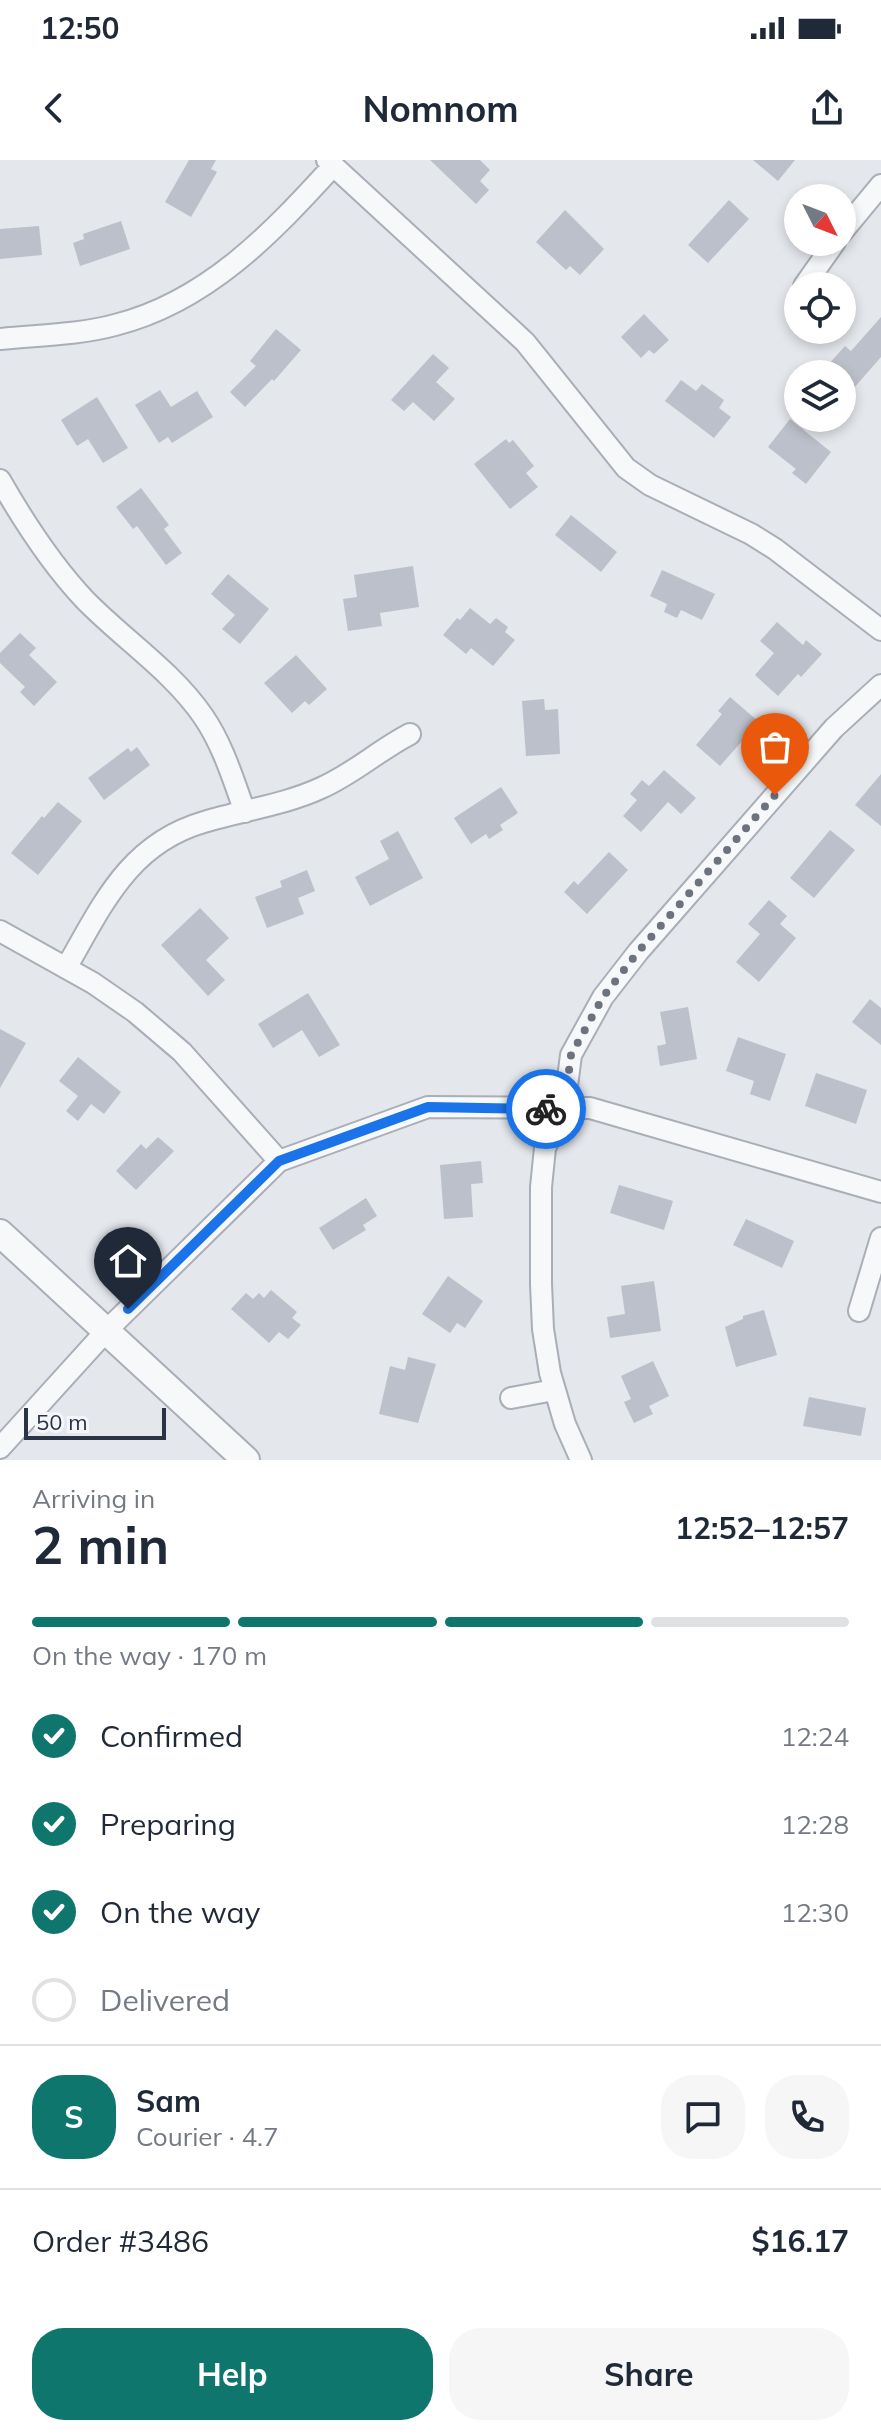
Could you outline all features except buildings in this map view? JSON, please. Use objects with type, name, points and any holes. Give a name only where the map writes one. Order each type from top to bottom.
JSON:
[{"type":"street","points":[[0,339],[84,332],[112,326],[174,304],[227,270],[267,235],[330,163],[525,342],[626,468],[650,485],[751,534],[775,549],[881,630]]},
{"type":"street","points":[[856,215],[881,185]]},
{"type":"street","points":[[0,480],[35,537],[64,576],[86,601],[189,697],[223,750],[245,812]]},
{"type":"street","points":[[581,1460],[554,1390],[543,1329],[541,1187],[545,1148],[564,1109],[571,1055],[603,997],[638,952],[834,728],[881,685]]},
{"type":"street","points":[[66,968],[118,879],[159,843],[191,826],[321,788],[382,748],[410,734]]},
{"type":"street","points":[[0,931],[135,1012],[182,1052],[279,1161]]},
{"type":"street","points":[[0,1448],[107,1330],[279,1161],[428,1107],[590,1108],[881,1192]]},
{"type":"street","points":[[0,1233],[246,1460]]},
{"type":"street","points":[[859,1311],[881,1238]]},
{"type":"street","points":[[511,1398],[554,1390]]},
{"type":"way so far","points":[[546,1109],[564,1109],[571,1055],[603,997],[638,952],[775,795]]},
{"type":"route","points":[[128,1309],[279,1161],[428,1107],[546,1109]]}]
